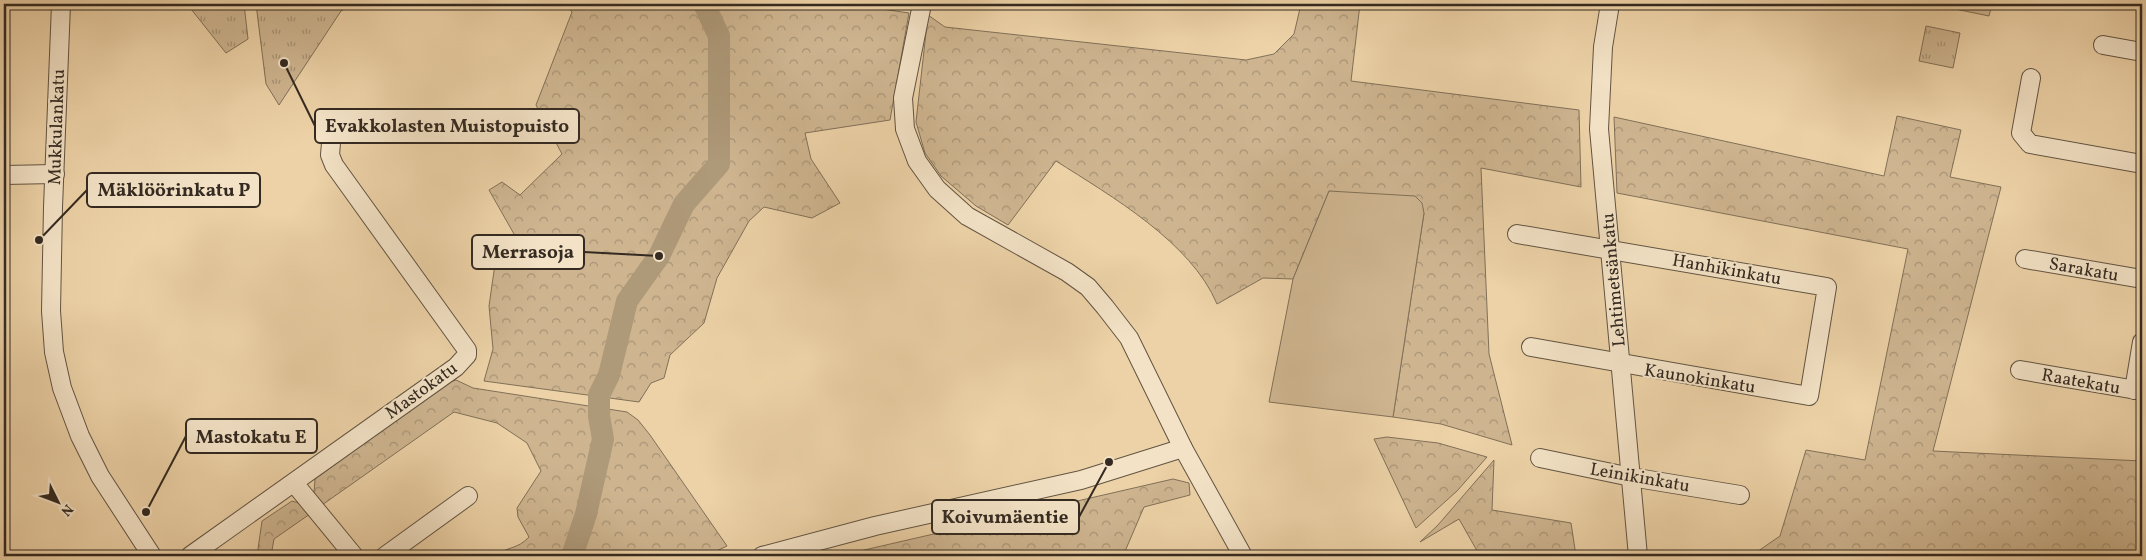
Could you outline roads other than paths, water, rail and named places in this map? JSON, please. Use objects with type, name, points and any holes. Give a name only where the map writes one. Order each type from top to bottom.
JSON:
[{"type":"street","name":"Mukkulankatu","points":[[61,4],[51,311],[54,352],[62,388],[80,436],[100,476],[152,556]]},
{"type":"street","points":[[922,4],[903,98],[905,129],[917,161],[937,189],[967,216],[1067,272],[1088,287],[1129,338],[1184,448],[1244,556]]},
{"type":"street","name":"Lehtimetsänkatu","points":[[1610,4],[1603,47],[1599,129],[1638,556]]},
{"type":"street","points":[[2103,45],[2142,52]]},
{"type":"street","points":[[2031,78],[2021,133],[2030,144],[2142,164]]},
{"type":"street","name":"Mastokatu","points":[[190,556],[456,367],[464,359],[467,350],[334,165],[330,155],[331,143]]},
{"type":"street","points":[[4,175],[54,174]]},
{"type":"street","name":"Hanhikinkatu","points":[[1517,234],[1828,287],[1809,396]]},
{"type":"street","name":"Sarakatu","points":[[2025,259],[2142,279]]},
{"type":"street","points":[[2138,390],[2142,342]]},
{"type":"street","name":"Kaunokinkatu","points":[[1532,347],[1809,396]]},
{"type":"street","name":"Raatekatu","points":[[2020,370],[2138,390]]},
{"type":"street","points":[[762,556],[875,526],[1081,480],[1184,448]]},
{"type":"street","name":"Leinikinkatu","points":[[1540,458],[1631,477],[1740,495]]},
{"type":"street","points":[[294,483],[354,556]]},
{"type":"street","points":[[384,556],[468,496]]},
{"type":"waterway","points":[[572,556],[586,514],[603,439],[599,416],[599,395],[609,375],[627,301],[659,256],[684,204],[719,164],[719,36],[704,4]]},
{"type":"place","name":"Evakkolasten Muistopuisto","points":[[284,63]]},
{"type":"place","name":"Mäklöörinkatu P","points":[[39,240]]},
{"type":"place","name":"Merrasoja","points":[[659,256]]},
{"type":"place","name":"Koivumäentie","points":[[1109,462]]},
{"type":"place","name":"Mastokatu E","points":[[146,512]]}]
